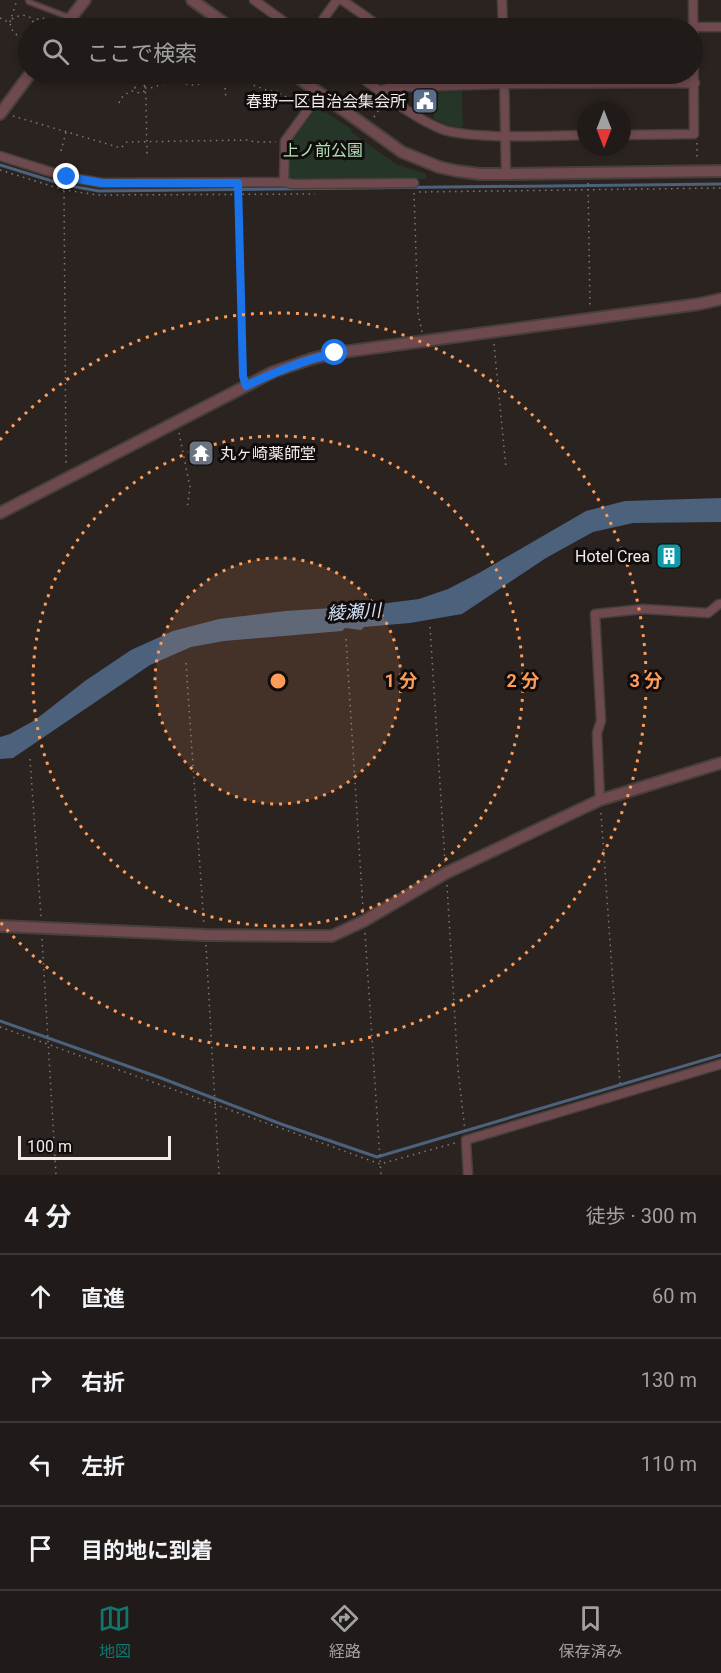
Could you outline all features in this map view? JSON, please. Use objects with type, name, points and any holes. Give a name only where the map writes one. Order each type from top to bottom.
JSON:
[{"type":"street","points":[[71,18],[85,0]]},
{"type":"street","points":[[192,0],[217,18]]},
{"type":"street","points":[[254,0],[279,18]]},
{"type":"street","points":[[324,18],[337,0]]},
{"type":"street","points":[[342,0],[368,18]]},
{"type":"street","points":[[502,0],[503,18]]},
{"type":"street","points":[[693,0],[693,18]]},
{"type":"street","points":[[703,29],[721,27]]},
{"type":"street","points":[[4,114],[24,84]]},
{"type":"street","points":[[307,84],[402,152],[439,167],[457,171],[480,174],[721,171]]},
{"type":"street","points":[[370,84],[402,107],[446,130],[467,135],[577,135]]},
{"type":"street","points":[[380,91],[400,87],[505,84],[506,174]]},
{"type":"street","points":[[631,135],[694,134],[695,84]]},
{"type":"street","points":[[284,182],[285,141],[320,93]]},
{"type":"street","points":[[0,156],[67,177],[95,182],[414,183]]},
{"type":"street","points":[[0,513],[273,372],[311,358],[493,331],[590,320],[721,299]]},
{"type":"street","points":[[600,800],[597,733],[601,721],[595,614],[643,609],[708,613],[721,604]]},
{"type":"street","points":[[0,927],[205,935],[332,936],[364,921],[446,873],[600,800],[721,763]]},
{"type":"street","points":[[468,1175],[466,1140],[721,1064]]},
{"type":"lane","points":[[28,0],[71,18]]},
{"type":"path","points":[[18,0],[10,22],[12,31],[18,36]]},
{"type":"path","points":[[12,19],[20,15],[31,18]]},
{"type":"path","points":[[0,18],[10,22]]},
{"type":"path","points":[[136,90],[137,84],[143,84],[145,89]]},
{"type":"path","points":[[146,84],[147,158]]},
{"type":"path","points":[[119,103],[127,93],[136,90],[139,93],[162,84]]},
{"type":"path","points":[[225,84],[226,99]]},
{"type":"path","points":[[250,84],[269,91],[277,91],[277,94],[282,94],[296,104]]},
{"type":"path","points":[[372,121],[385,102]]},
{"type":"path","points":[[4,114],[121,148],[127,142],[249,140],[277,142]]},
{"type":"path","points":[[61,152],[66,132]]},
{"type":"path","points":[[694,134],[697,138],[697,162]]},
{"type":"path","points":[[588,173],[590,320]]},
{"type":"path","points":[[238,183],[243,376],[246,386]]},
{"type":"path","points":[[414,183],[418,313],[425,341]]},
{"type":"path","points":[[64,190],[67,478]]},
{"type":"path","points":[[493,331],[506,468]]},
{"type":"path","points":[[177,422],[190,487],[187,509]]},
{"type":"path","points":[[346,639],[381,1175]]},
{"type":"path","points":[[186,663],[219,1175]]},
{"type":"path","points":[[30,759],[56,1175]]},
{"type":"path","points":[[600,800],[620,1078]]},
{"type":"path","points":[[0,1027],[380,1164],[466,1140]]},
{"type":"green space","points":[[433,91],[462,91],[463,128],[434,119]]},
{"type":"green space","name":"上ノ前公園","points":[[317,108],[352,130],[351,132],[396,164],[426,174],[426,179],[294,181],[288,177],[288,145]]},
{"type":"water","name":"綾瀬川","points":[[721,498],[721,522],[633,523],[593,532],[546,558],[462,614],[410,623],[364,627],[361,630],[345,628],[342,631],[224,641],[191,647],[150,665],[13,758],[0,759],[0,737],[35,720],[85,681],[131,650],[173,631],[219,619],[419,599],[448,589],[479,573],[586,511],[625,501]]},
{"type":"waterway","points":[[0,165],[65,185],[99,191],[721,184]]},
{"type":"waterway","points":[[0,1021],[377,1157],[721,1055]]},
{"type":"place","name":"春野一区自治会集会所","points":[[425,101]]},
{"type":"place","name":"丸ヶ崎薬師堂","points":[[201,453]]},
{"type":"place","name":"Hotel Crea","points":[[669,556]]},
{"type":"route","points":[[67,177],[102,183],[238,183],[243,376],[246,386],[293,364],[335,353]]}]
